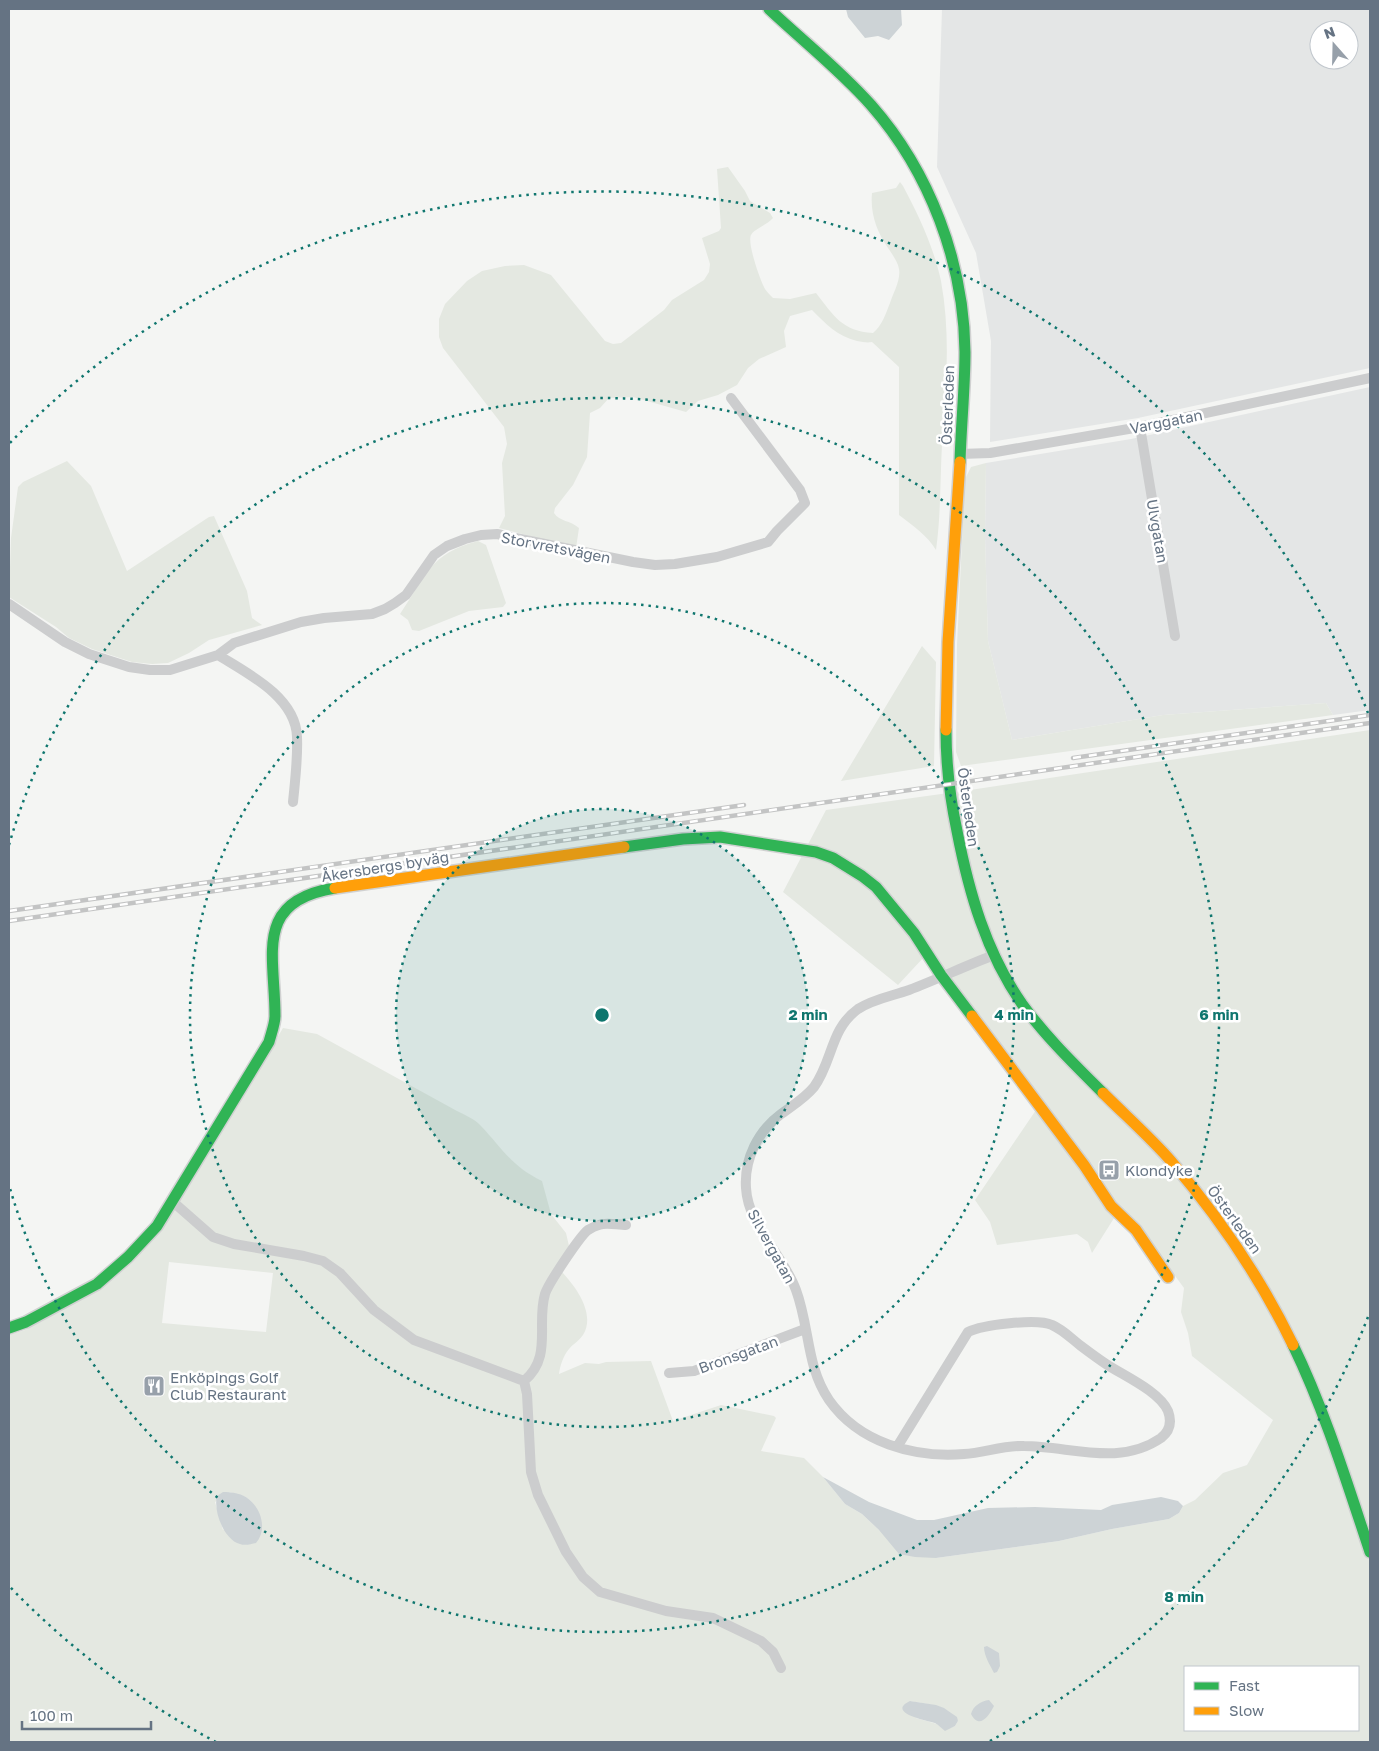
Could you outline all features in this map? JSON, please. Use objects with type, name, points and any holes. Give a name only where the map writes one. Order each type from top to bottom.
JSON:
[{"type":"street","name":"Österleden","points":[[769,9],[835,68],[883,120],[908,156],[935,209],[953,264],[960,296],[965,350],[947,654],[947,756],[949,789],[962,860],[971,896],[994,956],[1015,994],[1041,1029],[1170,1160],[1202,1198],[1249,1264],[1307,1374],[1370,1552]]},
{"type":"street","name":"Varggatan","points":[[960,454],[990,453],[1140,427],[1370,378]]},
{"type":"street","name":"Storvretsvägen","points":[[9,604],[65,642],[89,654],[130,667],[170,670],[218,655],[234,643],[301,622],[372,614],[385,609],[406,595],[434,555],[447,546],[481,535],[497,534],[590,554],[655,565],[697,562],[718,557],[768,542],[776,531],[805,503],[803,496],[731,398]]},
{"type":"street","name":"Ulvgatan","points":[[1140,427],[1175,636]]},
{"type":"street","points":[[218,655],[265,685],[290,711],[298,735],[294,802]]},
{"type":"street","name":"Åkersbergs byväg","points":[[9,1328],[26,1322],[103,1280],[157,1226],[269,1042],[275,1018],[271,962],[273,934],[278,922],[291,905],[301,898],[332,889],[490,865],[682,840],[720,837],[816,852],[848,866],[876,887],[914,933],[941,975],[1084,1165],[1111,1206],[1136,1230],[1168,1277]]},
{"type":"street","name":"Silvergatan","points":[[897,1447],[968,1332],[983,1327],[1037,1322],[1047,1323],[1056,1327],[1103,1362],[1158,1397],[1167,1409],[1170,1419],[1167,1432],[1162,1437],[1139,1448],[1117,1453],[1090,1454],[1045,1446],[1020,1445],[964,1454],[920,1453],[897,1447],[882,1443],[860,1432],[839,1414],[821,1388],[815,1374],[802,1310],[791,1278],[753,1217],[746,1190],[746,1176],[747,1165],[753,1149],[766,1126],[799,1102],[813,1087],[822,1073],[840,1027],[849,1016],[862,1006],[909,990],[941,975],[994,956]]},
{"type":"street","points":[[172,1201],[214,1237],[234,1244],[323,1261],[340,1273],[374,1310],[414,1340],[524,1381]]},
{"type":"street","points":[[524,1381],[532,1374],[540,1359],[543,1306],[545,1294],[550,1283],[587,1230],[601,1224],[626,1225]]},
{"type":"street","name":"Bronsgatan","points":[[669,1373],[694,1371],[805,1329]]},
{"type":"street","points":[[524,1381],[527,1394],[531,1472],[538,1495],[566,1552],[583,1577],[600,1592],[666,1612],[713,1618],[761,1641],[773,1652],[781,1668]]},
{"type":"shaded area","points":[[846,9],[901,9],[902,25],[889,40],[878,36],[865,38],[848,17]]},
{"type":"shaded area","points":[[942,9],[1370,9],[1370,368],[1138,418],[990,442],[991,341],[976,253],[937,167]]},
{"type":"shaded area","points":[[728,167],[750,201],[770,213],[773,218],[753,233],[750,239],[757,270],[765,289],[773,298],[790,299],[816,293],[840,321],[846,326],[862,332],[873,333],[879,327],[899,278],[896,261],[875,222],[872,208],[872,193],[896,188],[900,182],[903,186],[934,256],[941,281],[946,322],[946,383],[940,511],[936,550],[924,535],[899,515],[899,367],[872,342],[857,341],[838,333],[812,310],[790,316],[784,331],[786,347],[759,359],[748,368],[737,385],[718,395],[698,401],[686,412],[633,397],[609,398],[600,408],[590,413],[587,457],[573,485],[555,508],[554,513],[559,518],[579,528],[576,548],[499,528],[505,516],[502,463],[507,444],[504,427],[443,348],[439,337],[439,319],[445,304],[467,281],[482,271],[505,266],[524,265],[551,275],[605,341],[613,344],[621,343],[664,310],[672,300],[704,280],[709,272],[710,264],[702,238],[719,231],[721,228],[717,169]]},
{"type":"shaded area","points":[[1370,387],[1370,710],[1333,715],[1326,703],[1163,715],[1012,740],[988,641],[985,536],[986,463],[1131,439]]},
{"type":"shaded area","points":[[67,461],[91,486],[127,571],[209,517],[214,516],[247,591],[252,618],[262,625],[209,640],[189,653],[168,663],[132,662],[92,649],[69,638],[56,627],[9,597],[11,538],[18,487],[23,482]]},
{"type":"shaded area","points":[[986,463],[985,536],[988,641],[1012,740],[1163,715],[1326,703],[1333,715],[961,766],[956,752],[957,645],[965,479],[971,467]]},
{"type":"shaded area","points":[[478,541],[486,545],[506,603],[503,607],[469,611],[419,631],[412,630],[408,620],[400,614],[430,568],[449,553]]},
{"type":"shaded area","points":[[922,646],[936,662],[934,766],[841,781]]},
{"type":"shaded area","points":[[1370,730],[1370,1742],[9,1742],[9,1335],[25,1330],[103,1286],[224,1127],[283,1028],[317,1034],[470,1117],[479,1124],[515,1163],[542,1181],[551,1214],[566,1233],[569,1246],[562,1272],[583,1301],[587,1318],[583,1335],[565,1355],[559,1374],[585,1363],[651,1361],[673,1421],[721,1405],[774,1416],[776,1418],[761,1451],[804,1458],[823,1477],[845,1504],[862,1514],[879,1530],[936,1558],[1059,1541],[1169,1519],[1179,1513],[1183,1506],[1195,1500],[1223,1473],[1247,1465],[1273,1420],[1192,1356],[1188,1333],[1181,1312],[1184,1288],[1139,1227],[1116,1215],[1092,1253],[1088,1242],[1077,1234],[997,1245],[990,1222],[975,1200],[1036,1110],[924,957],[898,985],[783,892],[826,810]],"holes":[[[169,1262],[273,1273],[266,1332],[162,1323]],[[230,1492],[246,1497],[252,1502],[223,1530],[215,1502]],[[910,1701],[943,1708],[954,1715],[958,1721],[955,1726],[945,1730],[937,1724],[916,1718]]]},
{"type":"shaded area","points":[[823,1477],[869,1502],[917,1520],[934,1520],[988,1508],[1035,1507],[1101,1510],[1112,1505],[1161,1497],[1178,1501],[1183,1506],[1179,1513],[1169,1519],[1059,1541],[936,1558],[915,1557],[899,1554],[879,1530],[862,1514],[845,1504]]},
{"type":"shaded area","points":[[223,1492],[235,1493],[246,1497],[256,1506],[261,1518],[262,1531],[256,1543],[240,1544],[229,1537],[225,1531],[218,1517],[216,1502],[217,1496]]},
{"type":"shaded area","points":[[987,1646],[999,1653],[1000,1666],[997,1672],[994,1673],[985,1654],[984,1647]]},
{"type":"shaded area","points":[[989,1700],[994,1706],[987,1717],[980,1721],[974,1719],[971,1714],[972,1711],[978,1704]]},
{"type":"shaded area","points":[[910,1701],[944,1708],[957,1717],[958,1721],[955,1726],[945,1731],[935,1723],[905,1713],[904,1705]]},
{"type":"railway","points":[[1073,758],[1370,715]]},
{"type":"railway","points":[[9,921],[1370,723]]},
{"type":"railway","points":[[9,911],[744,805]]},
{"type":"traffic: fast","points":[[769,9],[834,68],[871,105],[892,131],[910,159],[940,220],[958,285],[963,319],[965,366],[960,462]]},
{"type":"traffic: fast","points":[[946,730],[952,806],[967,877],[973,899],[998,964],[1031,1016],[1103,1093]]},
{"type":"traffic: fast","points":[[624,847],[683,839],[720,837],[816,852],[833,858],[876,887],[914,933],[941,975],[972,1016]]},
{"type":"traffic: fast","points":[[9,1328],[26,1322],[97,1284],[128,1257],[157,1226],[269,1042],[275,1016],[272,952],[274,934],[280,918],[291,905],[309,895],[335,888]]},
{"type":"traffic: fast","points":[[1293,1345],[1325,1421],[1370,1552]]},
{"type":"traffic: slow","points":[[946,730],[948,642],[960,462]]},
{"type":"traffic: slow","points":[[335,888],[624,847]]},
{"type":"traffic: slow","points":[[972,1016],[1084,1165],[1111,1206],[1136,1230],[1168,1277]]},
{"type":"traffic: slow","points":[[1103,1093],[1163,1152],[1206,1204],[1253,1273],[1281,1320],[1293,1345]]},
{"type":"place","name":"Klondyke","points":[[1109,1170]]},
{"type":"place","name":"Enköpings Golf Club Restaurant","points":[[154,1386]]}]
